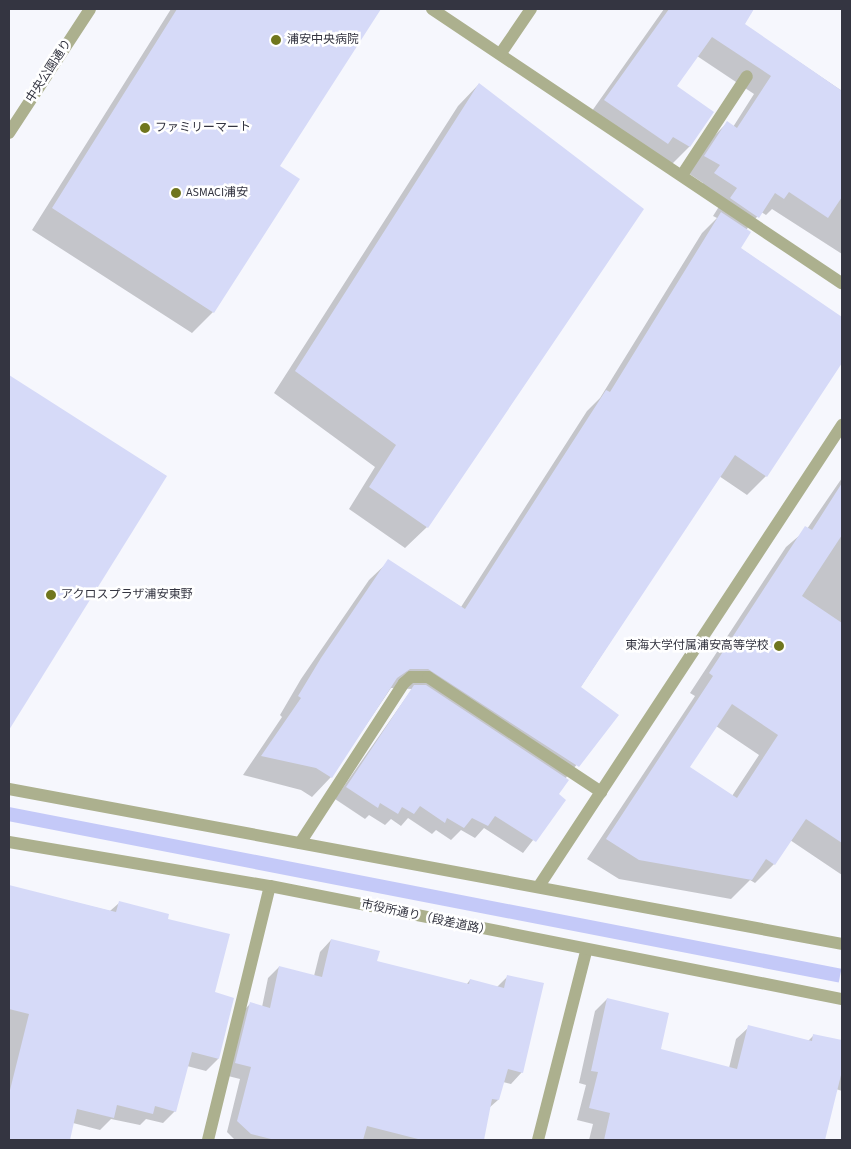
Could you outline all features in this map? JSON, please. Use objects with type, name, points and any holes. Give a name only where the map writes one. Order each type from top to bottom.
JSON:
[{"type":"street","name":"中央公園通り","points":[[9,133],[90,9]]},
{"type":"street","points":[[432,9],[501,53],[842,283]]},
{"type":"street","points":[[501,53],[531,9]]},
{"type":"street","points":[[682,175],[747,76]]},
{"type":"street","points":[[539,886],[842,425]]},
{"type":"street","points":[[300,843],[404,683],[411,677],[428,677],[601,792]]},
{"type":"street","points":[[9,789],[539,886],[842,944]]},
{"type":"street","name":"市役所通り（段差道路）","points":[[9,842],[270,886],[586,951],[842,999]]},
{"type":"street","points":[[208,1140],[270,886]]},
{"type":"street","points":[[538,1140],[586,951]]},
{"type":"shaded area","points":[[9,807],[841,969],[839,983],[9,821]]},
{"type":"building","points":[[177,9],[381,9],[280,166],[300,179],[214,313],[52,208]]},
{"type":"building","points":[[669,9],[754,9],[745,24],[842,91],[842,197],[828,218],[789,192],[784,199],[775,193],[759,218],[730,198],[737,188],[714,173],[720,165],[704,156],[727,121],[737,128],[771,76],[712,37],[677,86],[714,112],[690,147],[673,137],[668,144],[604,100]]},
{"type":"building","points":[[479,83],[644,209],[428,528],[369,487],[396,445],[295,371]]},
{"type":"building","points":[[721,212],[751,232],[741,248],[842,317],[842,363],[767,477],[735,455],[581,687],[619,715],[579,767],[428,669],[410,669],[397,678],[332,778],[316,768],[261,756],[301,698],[298,696],[321,658],[388,559],[465,609],[606,390],[610,392]]},
{"type":"building","name":"アクロスプラザ浦安東野","points":[[9,375],[167,476],[9,730]]},
{"type":"building","name":"東海大学付属浦安高等学校","points":[[842,483],[842,535],[802,596],[842,623],[842,843],[806,819],[775,865],[766,859],[752,880],[639,860],[606,839],[713,676],[709,673],[805,526],[812,530]],"holes":[[[732,704],[778,735],[737,798],[690,767]]]},
{"type":"building","points":[[414,685],[426,685],[569,780],[559,794],[566,800],[536,842],[495,816],[488,826],[472,818],[464,828],[447,818],[445,823],[420,806],[414,814],[402,807],[398,814],[380,803],[378,808],[346,787]]},
{"type":"building","points":[[9,885],[116,912],[119,901],[169,914],[168,919],[230,934],[215,992],[234,998],[219,1059],[192,1052],[176,1112],[155,1106],[153,1114],[117,1105],[114,1118],[77,1109],[70,1140],[9,1140],[9,1094],[29,1014],[9,1009]]},
{"type":"building","points":[[331,939],[380,951],[377,961],[469,984],[470,979],[504,988],[507,975],[544,983],[523,1073],[508,1069],[499,1100],[492,1099],[484,1140],[422,1140],[367,1126],[363,1140],[275,1140],[251,1134],[237,1121],[251,1067],[235,1063],[250,1002],[270,1008],[279,966],[322,977]]},
{"type":"building","points":[[607,998],[669,1013],[661,1049],[737,1069],[748,1025],[812,1041],[813,1034],[842,1040],[842,1071],[825,1140],[604,1140],[610,1113],[589,1108],[598,1072],[591,1071]]},
{"type":"place","name":"浦安中央病院","points":[[276,40]]},
{"type":"place","name":"ファミリーマート","points":[[145,128]]},
{"type":"place","name":"ASMACI浦安","points":[[176,193]]},
{"type":"place","name":"アクロスプラザ浦安東野","points":[[51,595]]},
{"type":"place","name":"東海大学付属浦安高等学校","points":[[779,646]]}]
